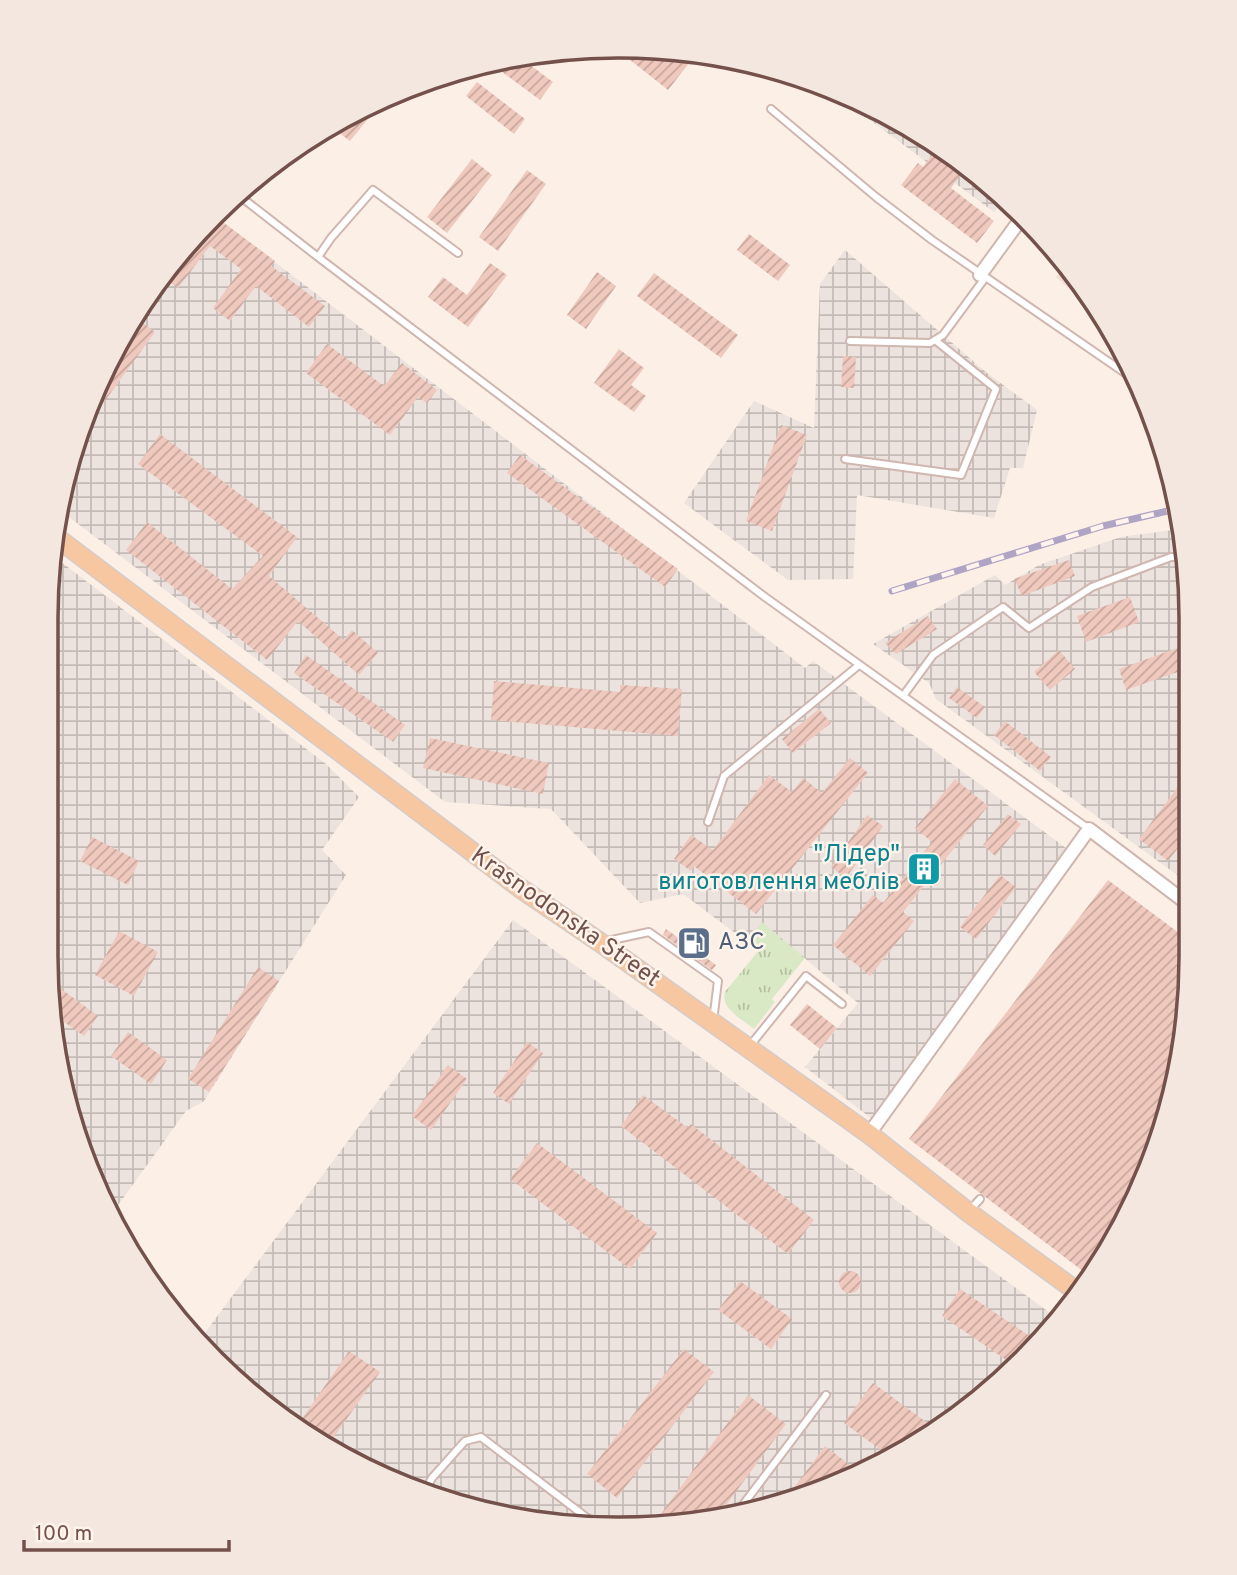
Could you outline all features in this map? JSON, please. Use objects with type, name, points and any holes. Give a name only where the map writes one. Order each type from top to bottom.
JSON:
[{"type":"main road","name":"Krasnodonska Street","points":[[63,543],[520,888],[869,1133],[968,1212],[1071,1287]]},
{"type":"street","points":[[983,277],[1017,225]]},
{"type":"street","points":[[869,1133],[1089,829],[1179,897]]},
{"type":"lane","points":[[771,109],[876,197],[983,277],[1121,371]]},
{"type":"lane","points":[[318,257],[373,190],[458,253]]},
{"type":"lane","points":[[246,200],[765,597],[1089,829]]},
{"type":"lane","points":[[850,341],[930,344],[943,335],[983,277]]},
{"type":"lane","points":[[845,459],[961,475],[996,389],[935,340]]},
{"type":"lane","points":[[903,696],[933,655],[1003,607],[1029,628],[1092,587],[1175,556]]},
{"type":"lane","points":[[708,822],[724,776],[859,665]]},
{"type":"lane","points":[[601,943],[649,932],[718,981],[713,1023]]},
{"type":"lane","points":[[747,1048],[806,976],[842,1004]]},
{"type":"lane","points":[[968,1212],[980,1199]]},
{"type":"lane","points":[[745,1502],[826,1395]]},
{"type":"lane","points":[[429,1484],[465,1441],[481,1437],[585,1516]]},
{"type":"shaded area","points":[[861,113],[930,152],[960,174],[998,206],[994,212]]},
{"type":"shaded area","points":[[222,222],[805,668],[813,661],[1066,848],[872,1119],[805,1067],[858,1003],[765,925],[746,941],[683,894],[640,903],[551,809],[445,802],[68,516],[88,438],[116,370],[152,307],[197,249]]},
{"type":"shaded area","points":[[845,250],[987,373],[1037,410],[1023,468],[1010,468],[994,518],[857,495],[853,579],[788,580],[684,503],[754,401],[814,428],[820,284]]},
{"type":"shaded area","points":[[1059,273],[1077,296],[1056,277]]},
{"type":"shaded area","points":[[1172,530],[1179,618],[1179,876],[936,699],[929,683],[873,644],[995,575],[1005,585],[1039,565],[1121,537]]},
{"type":"shaded area","points":[[61,562],[326,764],[359,797],[322,850],[346,875],[204,1101],[186,1111],[117,1207],[100,1171],[77,1102],[59,993],[58,618]]},
{"type":"shaded area","points":[[513,920],[1050,1313],[1015,1353],[960,1401],[930,1423],[867,1459],[833,1475],[764,1498],[692,1512],[618,1517],[582,1516],[509,1506],[473,1498],[404,1475],[307,1423],[249,1378],[204,1334]]},
{"type":"green space","points":[[762,922],[805,958],[772,999],[775,1002],[754,1029],[729,1009],[724,998],[725,992],[759,950],[746,941]]},
{"type":"building","points":[[628,58],[689,63],[668,90]]},
{"type":"building","points":[[531,65],[553,82],[540,100],[501,71]]},
{"type":"building","points":[[477,82],[525,119],[514,134],[466,96]]},
{"type":"building","points":[[370,116],[350,141],[339,133]]},
{"type":"building","points":[[932,154],[960,174],[951,188],[994,221],[977,243],[901,185],[918,163],[923,167]]},
{"type":"building","points":[[472,159],[492,175],[447,233],[427,217]]},
{"type":"building","points":[[527,170],[546,184],[498,251],[479,237]]},
{"type":"building","points":[[222,222],[275,261],[271,266],[325,306],[309,327],[256,286],[230,321],[213,308],[241,269],[210,246],[178,288],[170,282]]},
{"type":"building","points":[[749,234],[790,265],[778,281],[737,250]]},
{"type":"building","points":[[490,263],[507,275],[468,327],[428,297],[443,277],[467,295]]},
{"type":"building","points":[[597,272],[616,286],[586,329],[567,315]]},
{"type":"building","points":[[654,273],[738,335],[721,358],[637,296]]},
{"type":"building","points":[[143,322],[155,332],[98,411],[116,370]]},
{"type":"building","points":[[327,344],[384,386],[402,363],[437,390],[427,403],[418,397],[390,435],[306,373]]},
{"type":"building","points":[[619,349],[644,368],[631,385],[646,396],[634,412],[594,383]]},
{"type":"building","points":[[843,356],[856,357],[854,388],[841,387]]},
{"type":"building","points":[[781,425],[807,435],[772,531],[746,521]]},
{"type":"building","points":[[160,434],[297,537],[269,576],[344,640],[352,630],[378,653],[359,675],[298,621],[267,660],[126,550],[147,522],[232,589],[263,556],[138,464]]},
{"type":"building","points":[[520,455],[678,569],[665,587],[507,473]]},
{"type":"building","points":[[1069,560],[1075,576],[1022,596],[1014,579]]},
{"type":"building","points":[[1130,597],[1139,622],[1086,642],[1077,616]]},
{"type":"building","points":[[928,616],[937,629],[896,654],[885,643]]},
{"type":"building","points":[[1179,648],[1179,671],[1126,690],[1119,669]]},
{"type":"building","points":[[1059,650],[1075,669],[1050,690],[1034,672]]},
{"type":"building","points":[[306,655],[405,725],[393,742],[294,673]]},
{"type":"building","points":[[494,681],[620,692],[620,685],[682,689],[678,736],[491,720]]},
{"type":"building","points":[[957,687],[985,707],[977,718],[949,698]]},
{"type":"building","points":[[819,709],[831,723],[793,753],[782,739]]},
{"type":"building","points":[[1005,721],[1051,757],[1040,771],[994,735]]},
{"type":"building","points":[[430,738],[549,763],[543,794],[423,768]]},
{"type":"building","points":[[850,758],[868,773],[756,914],[694,866],[691,871],[674,859],[691,835],[713,850],[769,775],[792,792],[803,778],[822,793]]},
{"type":"building","name":"\"Лідер\" виготовлення меблів","points":[[955,779],[988,806],[903,912],[914,921],[870,976],[833,945],[873,895],[883,903],[932,842],[915,828]]},
{"type":"building","points":[[1179,785],[1179,847],[1168,861],[1139,839]]},
{"type":"building","points":[[1008,814],[1021,824],[995,856],[983,845]]},
{"type":"building","points":[[867,815],[883,826],[846,878],[831,867]]},
{"type":"building","points":[[92,837],[139,861],[128,885],[80,861]]},
{"type":"building","points":[[1000,875],[1016,887],[976,939],[960,927]]},
{"type":"building","points":[[1108,880],[1179,933],[1174,1030],[1160,1102],[1137,1171],[1104,1237],[1083,1271],[909,1139]]},
{"type":"building","points":[[688,928],[709,944],[701,954],[716,965],[712,970],[663,935],[666,929],[680,939]]},
{"type":"building","points":[[119,931],[158,952],[134,996],[95,975]]},
{"type":"building","points":[[258,967],[279,981],[209,1092],[188,1079]]},
{"type":"building","points":[[59,987],[98,1016],[84,1036],[62,1020]]},
{"type":"building","points":[[807,1004],[837,1028],[820,1049],[790,1025]]},
{"type":"building","points":[[128,1032],[167,1060],[151,1084],[111,1056]]},
{"type":"building","points":[[527,1042],[543,1053],[509,1104],[493,1093]]},
{"type":"building","points":[[448,1065],[467,1079],[431,1130],[412,1116]]},
{"type":"building","points":[[643,1095],[688,1128],[691,1124],[814,1220],[788,1254],[621,1126]]},
{"type":"building","points":[[537,1143],[657,1233],[630,1269],[510,1179]]},
{"type":"building","points":[[846,1271],[854,1271],[861,1278],[861,1286],[854,1293],[846,1293],[839,1286],[839,1278]]},
{"type":"building","points":[[740,1281],[792,1319],[771,1349],[718,1310]]},
{"type":"building","points":[[960,1289],[1030,1336],[1007,1360],[942,1316]]},
{"type":"building","points":[[684,1349],[714,1372],[617,1498],[587,1474]]},
{"type":"building","points":[[349,1351],[380,1372],[333,1439],[302,1419]]},
{"type":"building","points":[[873,1383],[929,1424],[882,1451],[844,1423]]},
{"type":"building","points":[[748,1395],[786,1424],[725,1506],[660,1515]]},
{"type":"building","points":[[825,1446],[852,1466],[833,1475],[793,1489]]},
{"type":"railway","points":[[892,591],[1103,526],[1168,511]]},
{"type":"place","name":"\"Лідер\" виготовлення меблів","points":[[924,869]]},
{"type":"place","name":"АЗС","points":[[694,943]]}]
